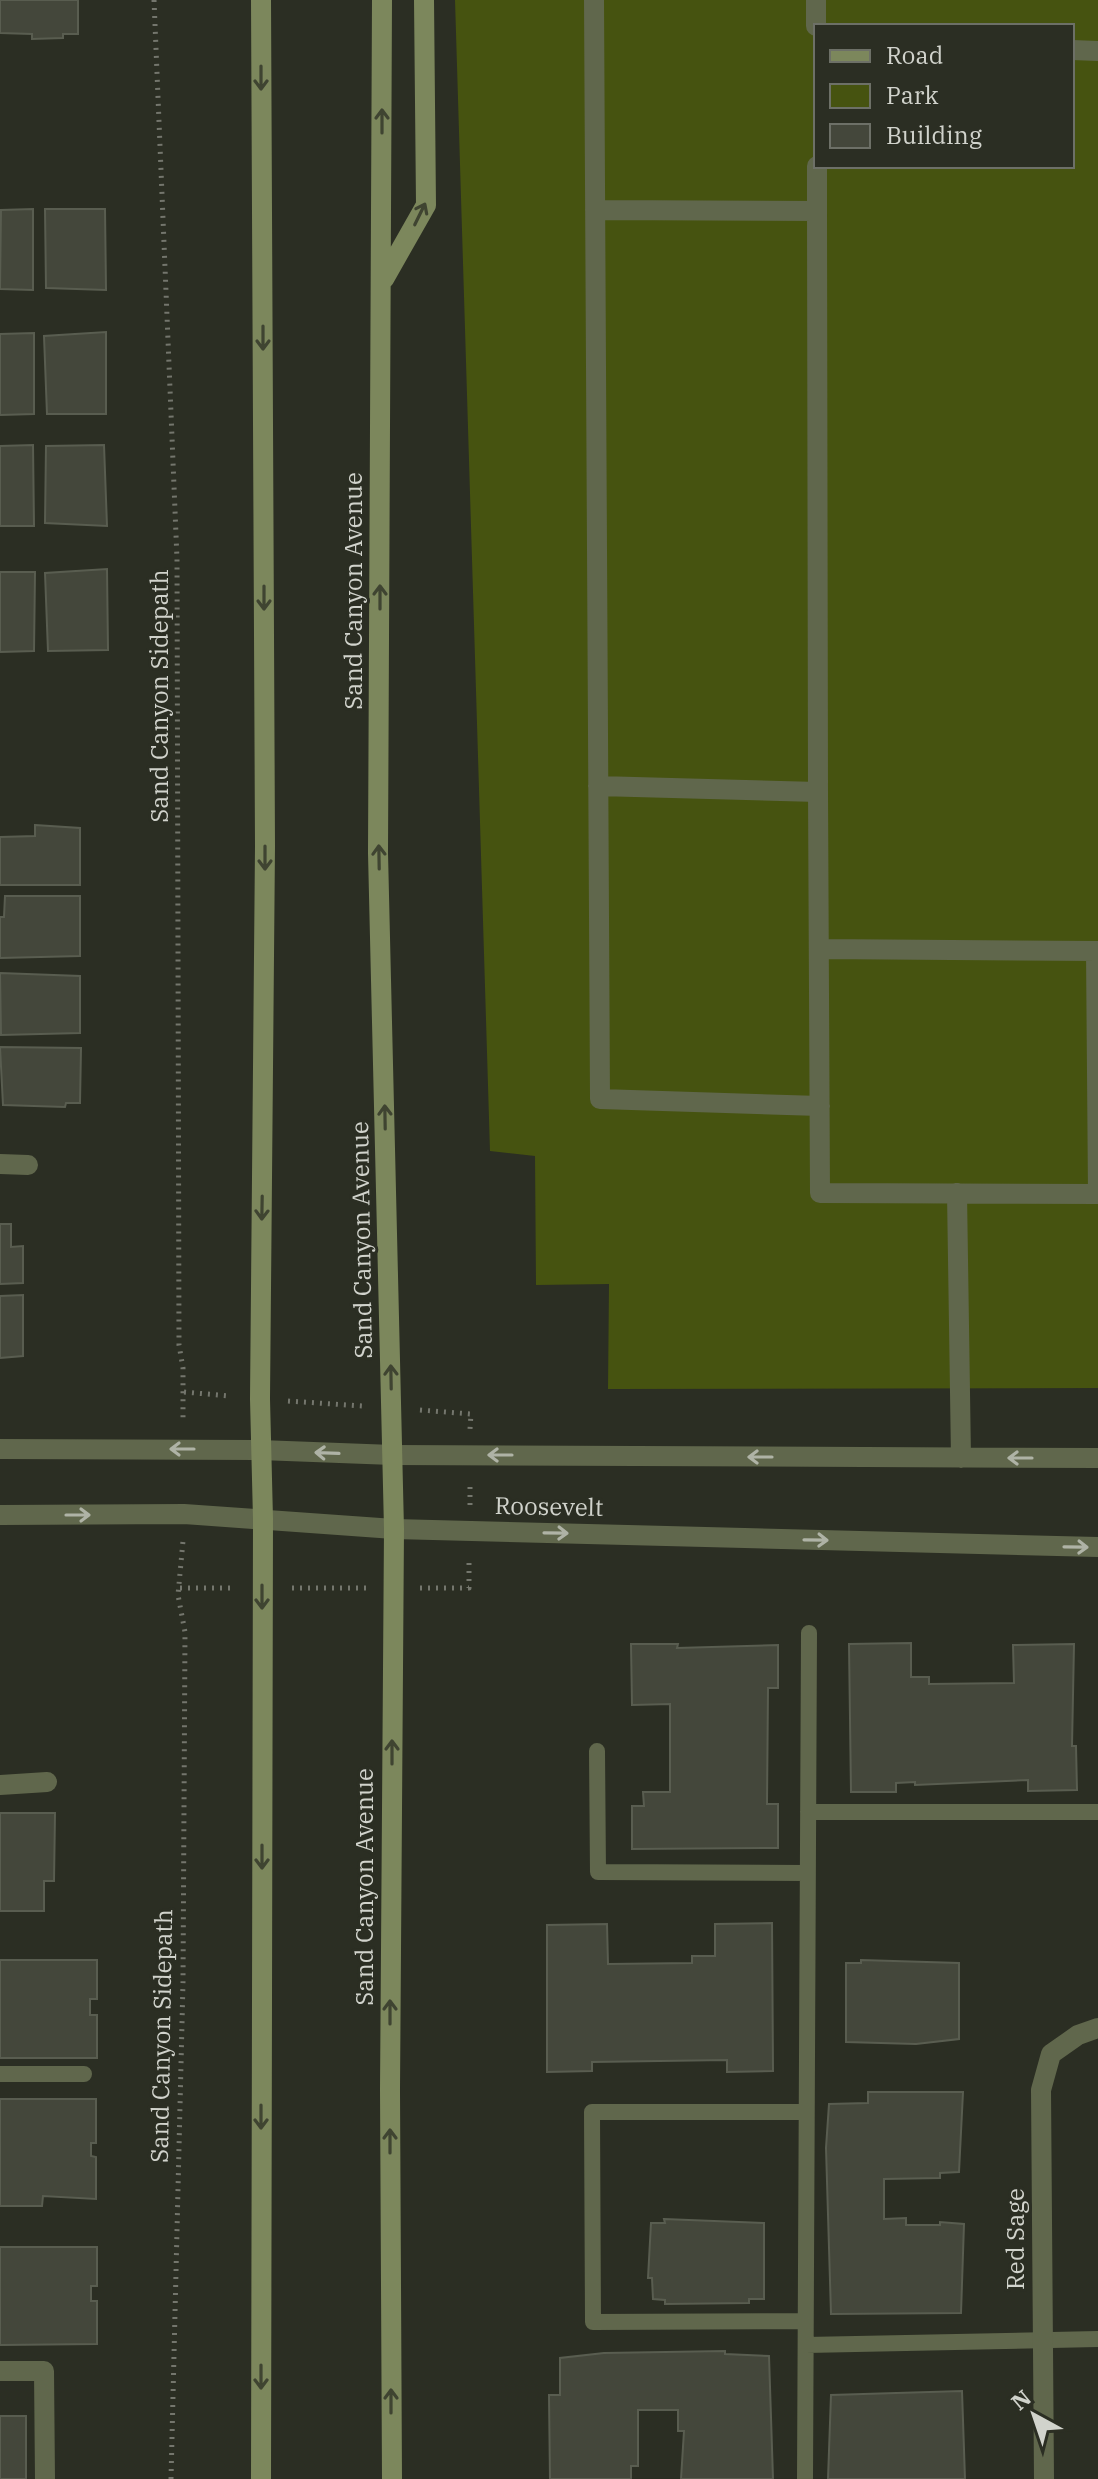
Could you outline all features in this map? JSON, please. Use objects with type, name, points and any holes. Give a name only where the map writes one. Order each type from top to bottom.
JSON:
[{"type":"main road","points":[[261,0],[265,846],[260,1450],[263,1519],[261,2479]]},
{"type":"main road","name":"Sand Canyon Avenue","points":[[382,0],[378,853],[394,1529],[390,2090],[392,2479]]},
{"type":"main road","points":[[382,283],[426,205],[424,0]]},
{"type":"street","points":[[594,0],[600,1099],[820,1106]]},
{"type":"street","points":[[816,0],[816,24]]},
{"type":"street","points":[[1074,50],[1098,51]]},
{"type":"street","points":[[817,168],[818,792],[820,1193],[1098,1194],[1097,951],[819,949]]},
{"type":"street","points":[[595,210],[817,211]]},
{"type":"street","points":[[598,786],[818,792]]},
{"type":"street","points":[[0,1164],[28,1165]]},
{"type":"street","points":[[957,1193],[961,1458]]},
{"type":"street","points":[[0,1449],[260,1450],[393,1455],[1098,1458]]},
{"type":"street","name":"Roosevelt","points":[[0,1515],[184,1514],[394,1529],[1098,1547]]},
{"type":"street","points":[[0,1785],[47,1782]]},
{"type":"street","name":"Red Sage","points":[[1044,2479],[1041,2090],[1051,2054],[1078,2035],[1098,2028]]},
{"type":"street","points":[[0,2371],[44,2371],[45,2479]]},
{"type":"lane","points":[[805,2479],[809,1633]]},
{"type":"lane","points":[[597,1751],[598,1872],[807,1873]]},
{"type":"lane","points":[[808,1812],[1098,1812]]},
{"type":"lane","points":[[0,2074],[84,2074]]},
{"type":"lane","points":[[805,2321],[593,2322],[592,2112],[806,2112]]},
{"type":"lane","points":[[806,2345],[1098,2339]]},
{"type":"path","name":"Sand Canyon Sidepath","points":[[154,0],[177,559],[179,1345],[184,1392]]},
{"type":"path","name":"Sand Canyon Sidepath","points":[[171,2479],[183,1967],[185,1632],[178,1595]]},
{"type":"green space","points":[[455,0],[1098,0],[1098,1388],[608,1389],[609,1284],[536,1285],[535,1156],[490,1151]]},
{"type":"building","points":[[0,0],[78,0],[78,34],[32,39],[32,34],[0,33]]},
{"type":"building","points":[[33,209],[33,290],[0,289],[1,210]]},
{"type":"building","points":[[45,209],[105,209],[106,290],[46,288]]},
{"type":"building","points":[[106,332],[106,414],[47,414],[44,336]]},
{"type":"building","points":[[34,333],[34,414],[0,415],[0,334]]},
{"type":"building","points":[[33,445],[34,526],[0,526],[0,446]]},
{"type":"building","points":[[104,445],[107,526],[45,523],[46,446]]},
{"type":"building","points":[[107,569],[108,650],[48,651],[45,573]]},
{"type":"building","points":[[0,572],[35,572],[34,651],[0,652]]},
{"type":"building","points":[[35,825],[80,828],[80,885],[0,885],[0,837],[35,836]]},
{"type":"building","points":[[5,896],[80,896],[80,956],[0,958],[0,917],[4,917]]},
{"type":"building","points":[[0,973],[80,976],[80,1033],[1,1035]]},
{"type":"building","points":[[0,1047],[81,1048],[80,1103],[66,1103],[65,1107],[3,1105]]},
{"type":"building","points":[[0,1224],[11,1224],[11,1247],[23,1246],[23,1283],[0,1284]]},
{"type":"building","points":[[23,1295],[23,1356],[0,1358],[0,1296]]},
{"type":"building","points":[[911,1643],[911,1677],[929,1677],[929,1684],[1014,1683],[1013,1645],[1074,1644],[1072,1746],[1076,1746],[1077,1790],[1028,1791],[1028,1780],[915,1785],[915,1782],[896,1783],[896,1792],[851,1792],[849,1644]]},
{"type":"building","points":[[631,1644],[678,1644],[677,1648],[778,1645],[778,1688],[768,1688],[767,1804],[778,1804],[778,1848],[632,1849],[632,1806],[644,1806],[643,1792],[670,1792],[670,1704],[632,1705]]},
{"type":"building","points":[[0,1813],[55,1813],[54,1881],[44,1881],[44,1911],[0,1911]]},
{"type":"building","points":[[772,1923],[773,2071],[727,2072],[727,2060],[592,2062],[592,2071],[547,2072],[547,1925],[607,1924],[608,1964],[692,1963],[692,1956],[715,1956],[715,1924]]},
{"type":"building","points":[[0,1960],[97,1960],[97,1999],[90,1999],[90,2015],[97,2015],[97,2058],[0,2058]]},
{"type":"building","points":[[861,1960],[959,1963],[959,2039],[916,2044],[846,2042],[846,1963],[861,1963]]},
{"type":"building","points":[[868,2092],[963,2092],[959,2172],[940,2173],[940,2178],[884,2179],[884,2219],[906,2218],[906,2225],[940,2225],[940,2222],[964,2224],[961,2313],[831,2314],[826,2148],[829,2104],[868,2103]]},
{"type":"building","points":[[0,2099],[96,2099],[96,2143],[91,2143],[91,2156],[96,2157],[96,2199],[43,2196],[42,2206],[0,2206]]},
{"type":"building","points":[[664,2219],[764,2223],[764,2299],[749,2299],[749,2303],[665,2304],[665,2300],[653,2299],[652,2278],[648,2278],[651,2223],[665,2223]]},
{"type":"building","points":[[0,2247],[97,2247],[97,2286],[91,2286],[91,2301],[97,2301],[97,2344],[0,2345]]},
{"type":"building","points":[[725,2351],[725,2354],[769,2356],[773,2479],[681,2479],[684,2431],[678,2431],[678,2410],[638,2410],[638,2466],[631,2466],[631,2479],[550,2479],[549,2395],[560,2395],[560,2358],[604,2353]]},
{"type":"building","points":[[962,2391],[965,2479],[828,2479],[831,2395]]},
{"type":"building","points":[[0,2416],[26,2416],[26,2479],[0,2479]]}]
